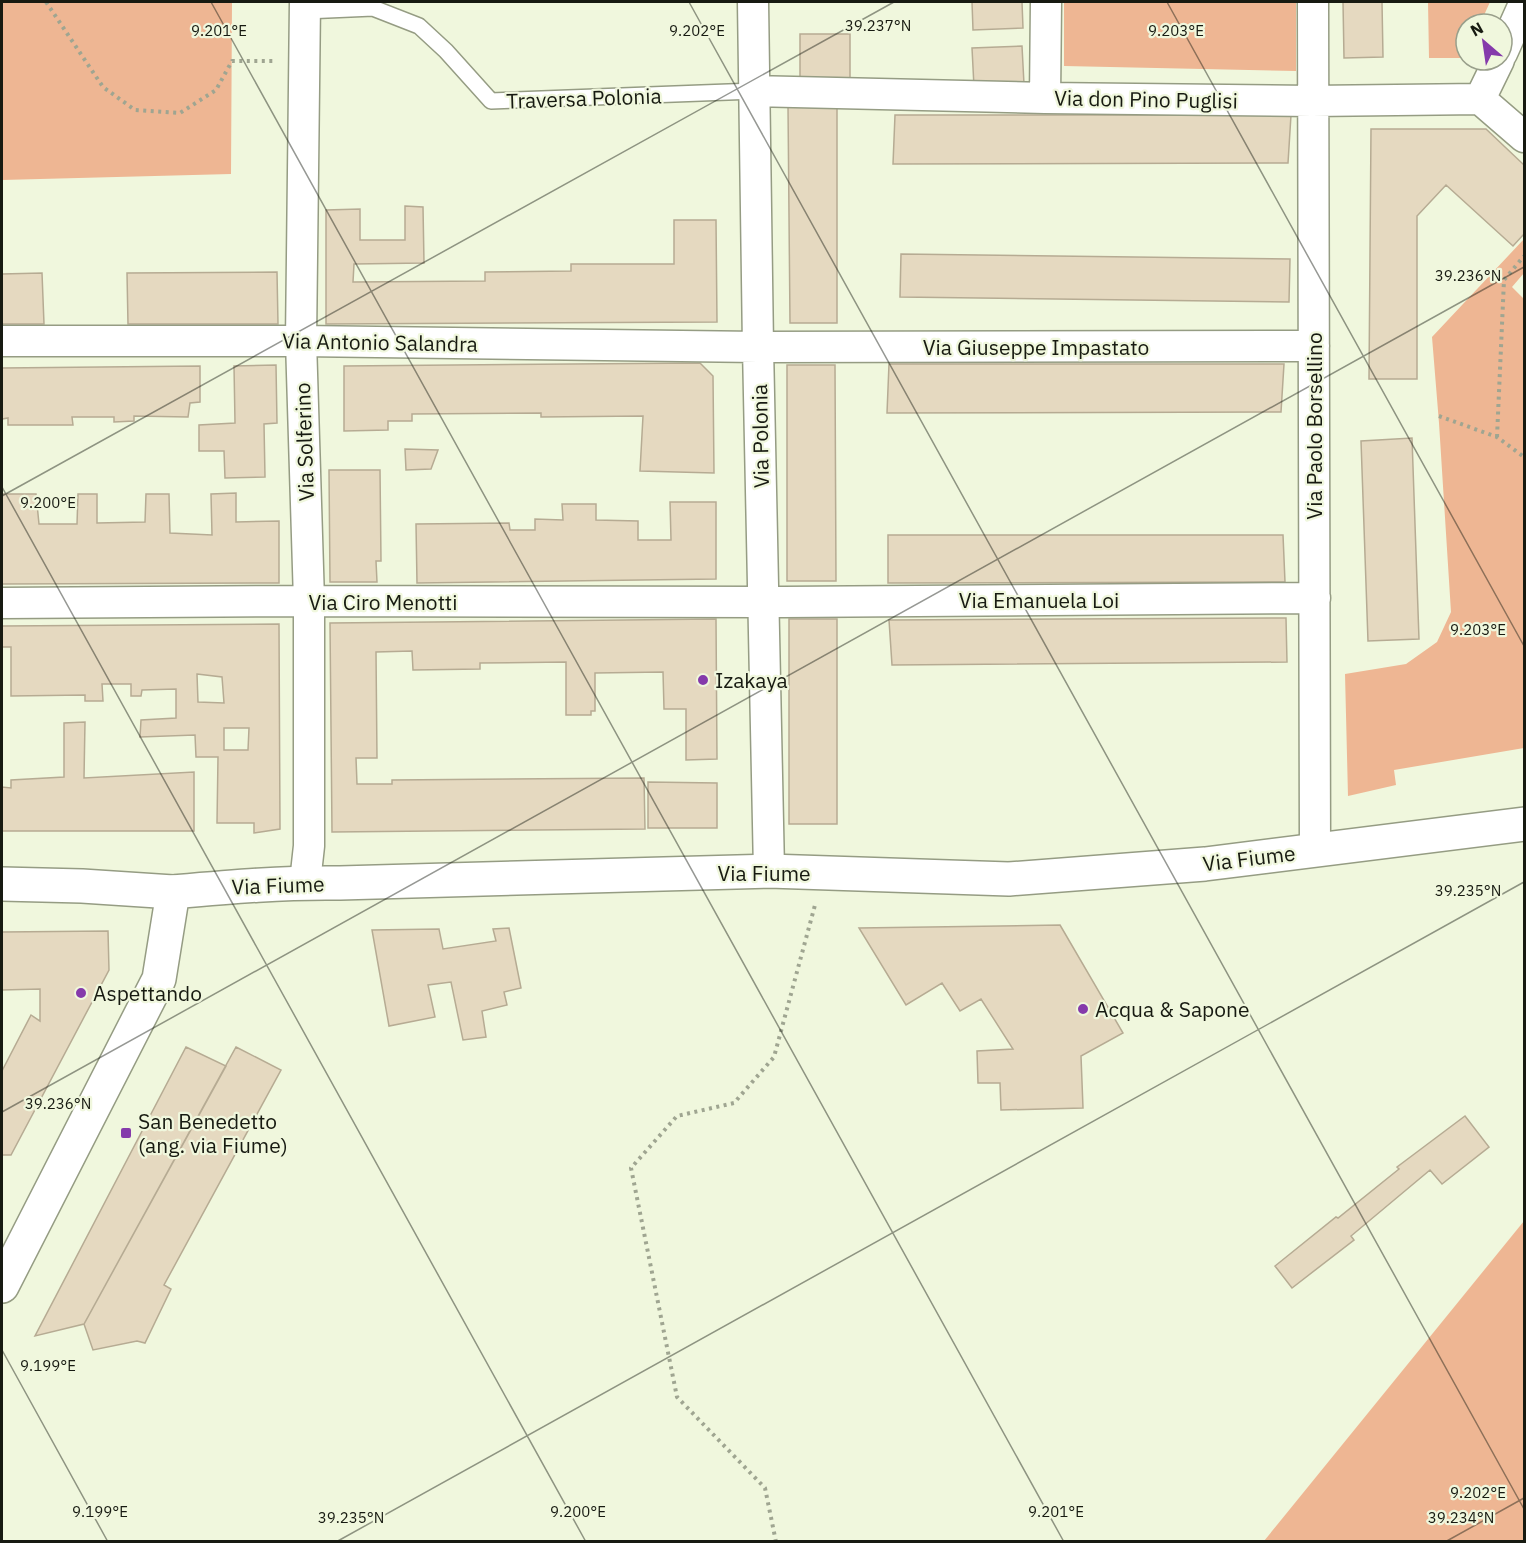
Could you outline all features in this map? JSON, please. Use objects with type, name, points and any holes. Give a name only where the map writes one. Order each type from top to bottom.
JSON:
[{"type":"main road","name":"Via Fiume","points":[[2,884],[173,892],[305,882],[364,883],[769,871],[1009,879],[1205,864],[1524,824]]},
{"type":"main road","points":[[2,1286],[159,979],[173,892]]},
{"type":"street","name":"Via Polonia","points":[[753,2],[769,871]]},
{"type":"street","points":[[1045,98],[1046,2]]},
{"type":"street","name":"Via Paolo Borsellino","points":[[1313,2],[1315,850]]},
{"type":"street","points":[[1514,26],[1524,4]]},
{"type":"street","name":"Via Solferino","points":[[305,6],[301,341],[309,601],[309,846],[305,882]]},
{"type":"street","points":[[1492,72],[1480,99],[1524,137]]},
{"type":"street","name":"Via don Pino Puglisi","points":[[755,91],[1312,101],[1480,99]]},
{"type":"street","name":"Via Antonio Salandra","points":[[2,341],[301,341],[758,347]]},
{"type":"street","name":"Via Giuseppe Impastato","points":[[758,347],[1314,346]]},
{"type":"street","name":"Via Emanuela Loi","points":[[764,602],[1315,598]]},
{"type":"street","name":"Via Ciro Menotti","points":[[2,603],[764,602]]},
{"type":"lane","name":"Traversa Polonia","points":[[305,6],[373,8],[419,26],[446,51],[491,101],[755,91]]},
{"type":"path","points":[[46,2],[104,87],[135,110],[180,113],[216,90],[232,61],[304,60]]},
{"type":"path","points":[[1497,437],[1504,280],[1524,256]]},
{"type":"path","points":[[1439,416],[1497,437],[1524,457]]},
{"type":"path","points":[[776,1542],[765,1488],[677,1397],[631,1168],[677,1116],[735,1103],[774,1057],[824,873]]},
{"type":"shaded area","points":[[2,2],[232,2],[231,174],[2,180]]},
{"type":"shaded area","points":[[1064,2],[1296,2],[1296,71],[1064,66]]},
{"type":"shaded area","points":[[1428,2],[1490,2],[1485,12],[1454,12],[1454,58],[1429,58]]},
{"type":"shaded area","points":[[1524,239],[1524,273],[1512,287],[1524,299],[1524,748],[1394,770],[1396,785],[1348,796],[1345,674],[1406,664],[1437,642],[1451,612],[1432,337]]},
{"type":"shaded area","points":[[1524,1221],[1524,1541],[1264,1541]]},
{"type":"building","points":[[972,2],[1022,2],[1023,28],[973,30]]},
{"type":"building","points":[[1343,2],[1382,2],[1383,57],[1344,58]]},
{"type":"building","points":[[800,34],[850,34],[850,83],[800,84]]},
{"type":"building","points":[[1022,46],[1024,84],[974,87],[972,48]]},
{"type":"building","points":[[788,106],[837,106],[837,323],[790,323]]},
{"type":"building","points":[[895,115],[1291,115],[1288,163],[893,164]]},
{"type":"building","points":[[1371,129],[1486,129],[1524,165],[1524,234],[1513,246],[1446,185],[1417,216],[1417,379],[1369,379]]},
{"type":"building","points":[[405,206],[423,207],[424,263],[354,264],[353,282],[485,281],[485,272],[571,271],[571,264],[674,264],[674,220],[716,220],[717,322],[326,324],[326,210],[360,209],[360,240],[405,240]]},
{"type":"building","points":[[901,254],[1290,259],[1289,302],[900,297]]},
{"type":"building","points":[[277,272],[278,324],[128,324],[127,273]]},
{"type":"building","points":[[42,273],[44,324],[2,324],[2,274]]},
{"type":"building","points":[[700,363],[713,376],[714,473],[640,471],[643,416],[541,417],[541,413],[412,414],[412,421],[388,421],[388,430],[344,431],[344,366]]},
{"type":"building","points":[[889,364],[1284,364],[1281,412],[887,413]]},
{"type":"building","points":[[276,365],[277,423],[264,424],[265,477],[225,478],[224,451],[199,451],[199,425],[235,423],[234,366]]},
{"type":"building","points":[[787,365],[835,365],[836,581],[787,581]]},
{"type":"building","points":[[200,366],[200,402],[190,403],[188,417],[134,416],[134,421],[114,422],[114,417],[72,417],[73,425],[8,425],[8,418],[2,419],[2,368]]},
{"type":"building","points":[[1412,438],[1419,639],[1368,641],[1361,441]]},
{"type":"building","points":[[405,449],[438,450],[431,469],[406,470]]},
{"type":"building","points":[[329,470],[380,470],[381,561],[376,561],[377,582],[330,582]]},
{"type":"building","points":[[236,493],[236,522],[279,521],[279,583],[2,584],[2,494],[36,494],[39,524],[77,524],[78,494],[97,494],[97,523],[145,522],[146,494],[169,494],[170,533],[212,535],[211,494]]},
{"type":"building","points":[[670,502],[716,502],[716,579],[417,583],[416,524],[509,523],[510,530],[535,530],[535,519],[563,520],[562,504],[596,504],[596,520],[638,521],[638,540],[671,540]]},
{"type":"building","points":[[888,535],[1283,535],[1285,582],[888,583]]},
{"type":"building","points":[[1286,618],[1287,662],[892,665],[889,620]]},
{"type":"building","points":[[716,619],[717,759],[686,760],[686,709],[664,709],[663,672],[595,673],[595,711],[591,711],[591,715],[566,715],[566,662],[480,663],[480,669],[413,670],[412,651],[376,652],[377,758],[356,758],[357,784],[392,784],[392,780],[644,778],[645,829],[332,832],[330,623]]},
{"type":"building","points":[[789,619],[837,619],[837,824],[789,824]]},
{"type":"building","points":[[279,624],[280,829],[254,833],[254,823],[217,823],[218,757],[196,757],[195,735],[140,737],[141,720],[176,718],[176,689],[142,690],[141,696],[131,696],[131,684],[102,684],[103,701],[85,701],[85,695],[11,696],[11,647],[2,647],[2,626]],"holes":[[[197,674],[222,677],[224,703],[198,702]],[[224,728],[249,728],[248,750],[224,750]]]},
{"type":"building","points":[[85,722],[84,778],[194,772],[194,831],[2,831],[2,787],[11,788],[11,780],[64,777],[64,723]]},
{"type":"building","points":[[648,782],[717,783],[717,828],[648,828]]},
{"type":"building","points":[[1060,925],[1123,1033],[1081,1056],[1083,1108],[1001,1110],[1000,1083],[978,1083],[977,1051],[1013,1049],[981,999],[960,1011],[942,983],[906,1005],[859,928]]},
{"type":"building","points":[[509,928],[521,988],[504,992],[507,1005],[482,1011],[486,1037],[463,1040],[451,982],[428,985],[435,1017],[389,1026],[372,930],[439,929],[443,949],[496,941],[493,929]]},
{"type":"building","points":[[108,931],[109,970],[11,1155],[2,1155],[2,1071],[31,1015],[40,1021],[40,989],[2,990],[2,932]]},
{"type":"building","points":[[186,1047],[226,1066],[84,1324],[35,1336]]},
{"type":"building","points":[[236,1047],[281,1070],[164,1285],[171,1289],[145,1343],[137,1341],[93,1350],[84,1324]]},
{"type":"building","points":[[1465,1116],[1489,1147],[1442,1184],[1430,1170],[1351,1236],[1354,1240],[1292,1288],[1275,1266],[1399,1169],[1397,1167]]},
{"type":"place","name":"Izakaya","points":[[703,680]]},
{"type":"place","name":"Aspettando","points":[[81,993]]},
{"type":"place","name":"Acqua & Sapone","points":[[1083,1009]]},
{"type":"place","name":"San Benedetto (ang. via Fiume)","points":[[126,1133]]}]
